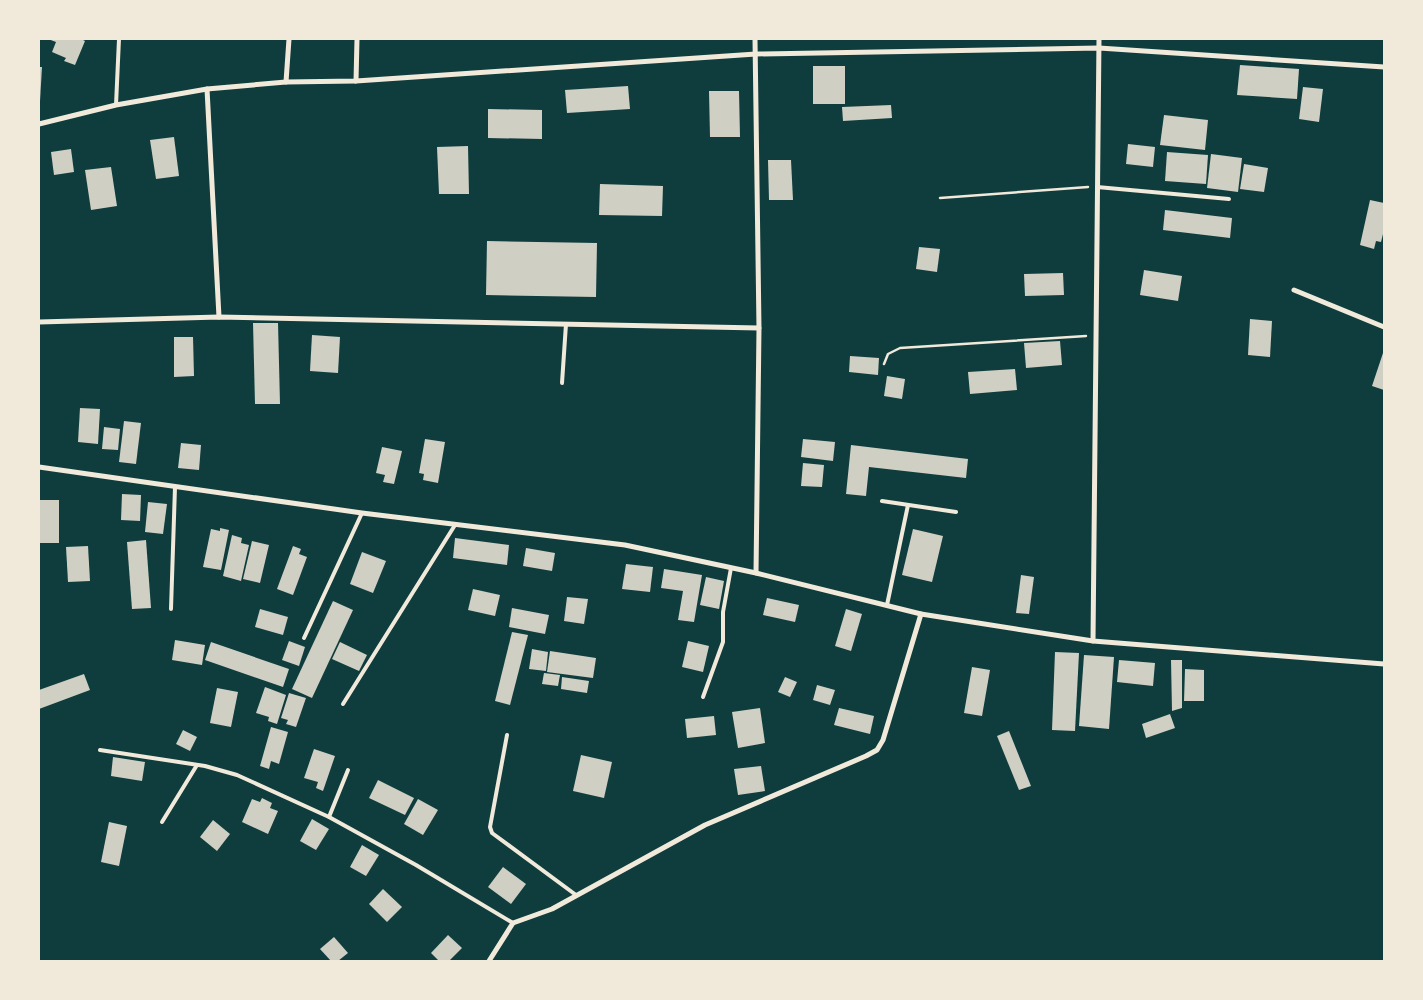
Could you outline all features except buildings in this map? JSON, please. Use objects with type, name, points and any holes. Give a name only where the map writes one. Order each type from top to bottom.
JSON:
[{"type":"street","points":[[286,82],[289,39]]},
{"type":"street","points":[[356,81],[357,39]]},
{"type":"street","points":[[756,39],[759,328],[756,573]]},
{"type":"street","points":[[1093,641],[1098,39]]},
{"type":"street","points":[[39,124],[116,105],[207,90],[286,82],[356,81],[756,54],[1099,48],[1384,67]]},
{"type":"street","points":[[207,90],[218,317]]},
{"type":"street","points":[[1294,290],[1384,327]]},
{"type":"street","points":[[39,322],[218,317],[759,328]]},
{"type":"street","points":[[39,467],[362,513],[625,545],[756,573],[921,614],[1093,641],[1384,664]]},
{"type":"street","points":[[489,961],[512,923],[552,909],[705,825],[877,750],[883,740],[921,614]]},
{"type":"lane","points":[[116,105],[119,39]]},
{"type":"lane","points":[[1096,186],[1229,198]]},
{"type":"lane","points":[[562,383],[566,324]]},
{"type":"lane","points":[[171,609],[176,487]]},
{"type":"lane","points":[[882,501],[956,512]]},
{"type":"lane","points":[[886,605],[908,505]]},
{"type":"lane","points":[[304,638],[362,513]]},
{"type":"lane","points":[[343,704],[455,525]]},
{"type":"lane","points":[[703,697],[723,642],[723,612],[731,568]]},
{"type":"lane","points":[[507,735],[490,827],[492,832],[576,895]]},
{"type":"lane","points":[[100,750],[197,765],[237,775],[328,817],[416,864],[512,923]]},
{"type":"lane","points":[[162,822],[197,765]]},
{"type":"lane","points":[[328,817],[348,770]]},
{"type":"path","points":[[940,198],[1096,186]]},
{"type":"path","points":[[884,364],[888,354],[900,348],[1095,336]]}]
